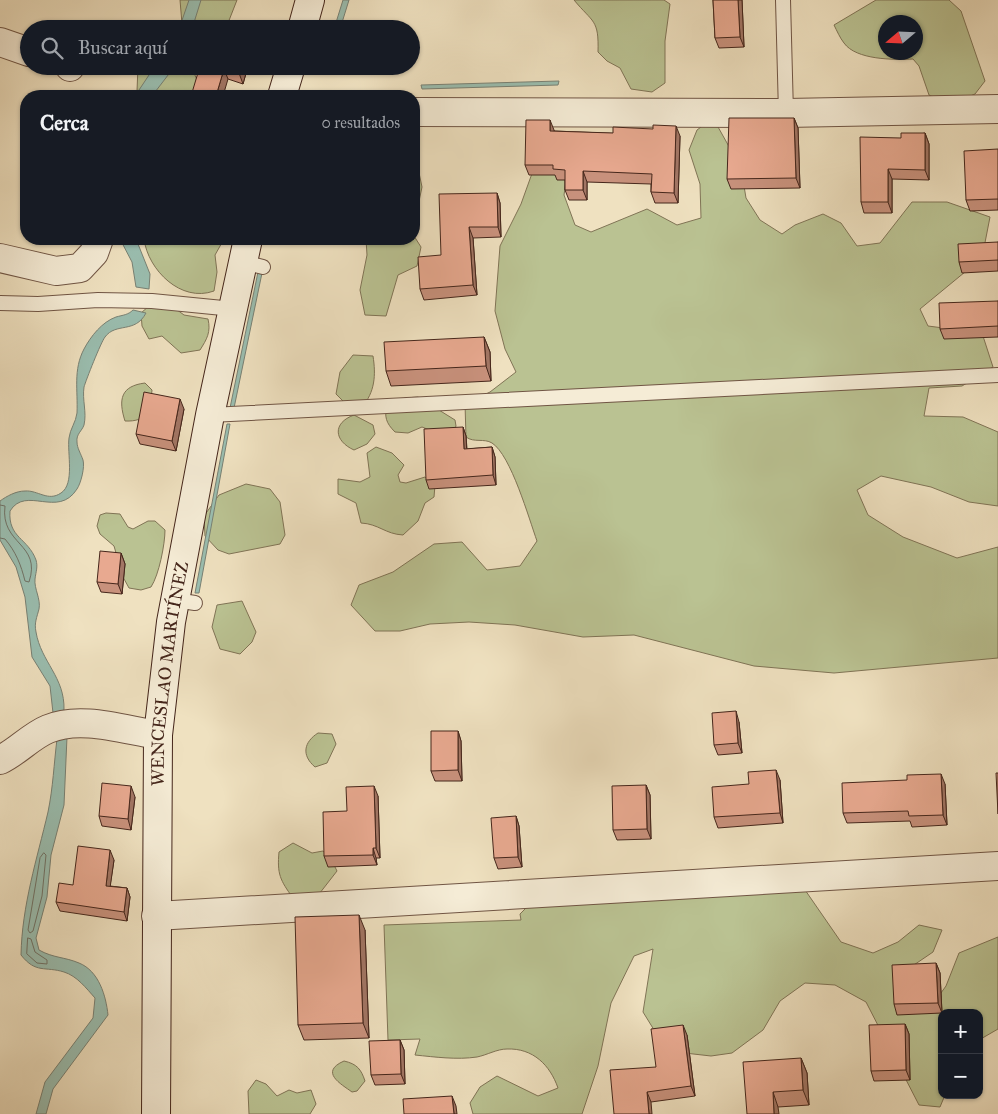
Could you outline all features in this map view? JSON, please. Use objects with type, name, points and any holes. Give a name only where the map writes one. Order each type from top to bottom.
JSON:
[{"type":"street","points":[[304,20],[310,0]]},
{"type":"street","points":[[0,42],[20,49]]},
{"type":"street","points":[[284,90],[288,75]]},
{"type":"street","points":[[420,112],[786,113],[998,110]]},
{"type":"street","points":[[0,258],[56,271],[80,268],[94,253],[97,245]]},
{"type":"street","name":"WENCESLAO MARTÍNEZ","points":[[156,1114],[158,736],[185,601],[210,415],[233,309],[251,256]]},
{"type":"street","points":[[0,760],[47,729],[62,724],[78,723],[158,736]]},
{"type":"street","points":[[156,916],[998,866]]},
{"type":"lane","points":[[783,0],[786,113]]},
{"type":"lane","points":[[0,303],[38,304],[98,300],[152,301],[233,309]]},
{"type":"lane","points":[[210,415],[998,375]]},
{"type":"green space","points":[[180,0],[237,0],[229,20],[182,20]]},
{"type":"green space","points":[[574,0],[664,0],[670,4],[665,41],[665,83],[652,92],[631,89],[620,68],[607,61],[598,52],[597,33],[594,22]]},
{"type":"green space","points":[[876,0],[949,0],[961,11],[985,81],[975,94],[950,105],[929,95],[919,66],[914,60],[923,60],[923,15],[878,15],[878,58],[857,53],[850,49],[840,37],[834,25]]},
{"type":"green space","points":[[138,75],[195,75],[201,90],[137,90]]},
{"type":"green space","points":[[713,118],[741,168],[746,198],[760,220],[782,234],[795,225],[823,214],[841,223],[857,246],[880,243],[912,202],[947,202],[990,217],[982,258],[920,309],[928,326],[982,333],[993,367],[962,386],[929,388],[924,416],[963,417],[998,432],[998,506],[969,502],[931,487],[881,476],[857,490],[868,515],[903,537],[957,558],[998,547],[998,658],[834,673],[754,666],[634,635],[583,637],[515,625],[469,622],[430,624],[400,631],[375,631],[351,605],[359,585],[393,572],[434,544],[462,542],[487,570],[520,566],[537,541],[519,488],[506,460],[492,443],[472,440],[466,437],[465,404],[490,392],[516,372],[505,349],[495,311],[500,246],[521,204],[539,154],[568,167],[564,195],[575,225],[591,232],[647,209],[677,225],[701,218],[700,184],[689,150],[697,130]]},
{"type":"green space","points":[[420,178],[422,187],[420,196]]},
{"type":"green space","points":[[146,245],[221,245],[215,255],[217,272],[214,291],[190,292],[178,288],[159,272]]},
{"type":"green space","points":[[366,245],[420,245],[421,247],[417,266],[398,275],[386,316],[365,315],[360,290],[367,255]]},
{"type":"green space","points":[[149,306],[172,306],[184,315],[208,319],[208,335],[200,350],[181,353],[162,336],[149,339],[142,326],[141,313]]},
{"type":"green space","points":[[353,355],[373,356],[374,383],[370,395],[362,407],[351,409],[336,394],[340,372]]},
{"type":"green space","points":[[145,383],[152,390],[149,409],[139,419],[125,421],[122,406],[123,395],[131,387]]},
{"type":"green space","points":[[418,397],[455,420],[456,426],[453,433],[442,435],[422,427],[408,433],[395,432],[386,419],[387,404],[405,398]]},
{"type":"green space","points":[[354,415],[373,425],[375,434],[367,444],[354,450],[342,442],[338,432],[342,423]]},
{"type":"green space","points":[[376,447],[392,453],[404,465],[398,475],[400,482],[406,483],[425,477],[435,485],[434,497],[425,503],[418,521],[403,535],[361,523],[356,503],[338,494],[338,479],[360,482],[370,477],[367,453]]},
{"type":"green space","points":[[246,484],[270,489],[280,502],[285,535],[280,544],[229,554],[218,550],[205,536],[204,516],[219,495]]},
{"type":"green space","points":[[106,513],[120,514],[128,527],[133,529],[148,521],[155,521],[165,530],[161,559],[157,575],[151,587],[141,590],[129,588],[123,577],[114,546],[100,534],[97,526],[100,515]]},
{"type":"green space","points":[[242,601],[256,632],[252,642],[240,654],[220,649],[212,627],[217,605]]},
{"type":"green space","points":[[318,733],[332,734],[336,744],[327,763],[315,767],[308,758],[306,749],[310,740]]},
{"type":"green space","points":[[293,843],[312,853],[323,851],[330,857],[337,871],[316,898],[293,898],[282,881],[279,871],[279,852]]},
{"type":"green space","points":[[803,887],[841,942],[873,953],[898,942],[919,925],[942,930],[933,952],[908,969],[927,1012],[946,986],[959,953],[998,937],[998,1029],[983,1038],[983,1009],[938,1009],[938,1099],[943,1099],[940,1107],[919,1105],[866,1002],[835,985],[805,983],[780,1001],[763,1030],[732,1053],[711,1056],[667,1051],[643,1012],[653,949],[634,956],[611,1003],[598,1066],[582,1114],[473,1114],[470,1103],[480,1087],[497,1076],[538,1096],[558,1088],[545,1065],[525,1051],[507,1049],[477,1057],[438,1057],[415,1055],[420,1039],[388,1040],[384,925],[521,920],[520,914],[546,888]]},
{"type":"green space","points":[[344,1061],[355,1065],[360,1070],[365,1081],[357,1091],[352,1092],[334,1078],[333,1069]]},
{"type":"green space","points":[[256,1080],[266,1084],[277,1096],[289,1090],[297,1093],[311,1090],[316,1104],[310,1114],[249,1114],[248,1091]]},
{"type":"water","points":[[189,0],[201,0],[195,20],[182,20]]},
{"type":"water","points":[[343,0],[349,0],[343,20],[337,20]]},
{"type":"water","points":[[149,75],[168,75],[157,90],[139,90]]},
{"type":"water","points":[[559,81],[558,85],[422,89],[421,85]]},
{"type":"water","points":[[123,245],[138,245],[150,274],[149,289],[136,287],[132,262]]},
{"type":"water","points":[[258,272],[262,273],[234,408],[230,408]]},
{"type":"water","points":[[133,310],[146,313],[136,324],[114,330],[105,337],[84,387],[85,420],[77,439],[83,467],[77,489],[69,497],[61,501],[25,501],[17,504],[10,511],[10,520],[15,533],[33,553],[37,562],[35,583],[39,609],[36,632],[43,652],[61,688],[63,698],[64,710],[53,713],[50,686],[32,657],[25,597],[16,567],[0,540],[0,501],[22,491],[52,496],[61,493],[65,489],[68,483],[70,468],[69,438],[77,413],[77,372],[84,349],[102,326],[111,319]]},
{"type":"water","points":[[227,424],[230,424],[199,593],[195,593]]},
{"type":"water","points":[[67,737],[64,805],[51,855],[47,897],[36,938],[39,950],[49,955],[79,963],[92,972],[103,992],[108,1015],[53,1089],[46,1114],[36,1114],[45,1082],[93,1018],[95,998],[73,976],[57,970],[31,965],[21,955],[27,900],[50,803],[57,739]]},
{"type":"building","points":[[713,0],[738,0],[740,37],[715,38]]},
{"type":"building","points":[[197,75],[222,75],[218,90],[193,90]]},
{"type":"building","points":[[729,118],[794,118],[796,178],[727,179]]},
{"type":"building","points":[[526,120],[550,120],[550,131],[613,133],[613,127],[653,129],[653,125],[676,126],[674,193],[651,192],[652,174],[583,171],[583,190],[565,190],[565,170],[553,169],[553,165],[525,165]]},
{"type":"building","points":[[901,133],[925,133],[925,170],[888,169],[888,202],[861,202],[860,137],[901,138]]},
{"type":"building","points":[[998,149],[998,199],[966,200],[964,151]]},
{"type":"building","points":[[497,193],[498,227],[469,227],[473,285],[420,289],[418,257],[441,255],[439,194]]},
{"type":"building","points":[[998,242],[998,260],[959,262],[958,244]]},
{"type":"building","points":[[998,301],[998,326],[940,329],[939,303]]},
{"type":"building","points":[[484,337],[486,366],[386,371],[384,342]]},
{"type":"building","points":[[144,392],[180,399],[172,441],[136,434]]},
{"type":"building","points":[[463,427],[464,449],[492,447],[493,475],[426,480],[424,429]]},
{"type":"building","points":[[100,551],[121,553],[118,584],[97,582]]},
{"type":"building","points":[[736,711],[738,743],[714,745],[712,713]]},
{"type":"building","points":[[431,731],[458,731],[458,770],[431,771]]},
{"type":"building","points":[[776,770],[780,813],[714,817],[712,787],[749,784],[748,772]]},
{"type":"building","points":[[996,773],[998,773],[998,814]]},
{"type":"building","points":[[941,774],[943,815],[909,816],[908,811],[843,813],[842,783],[907,780],[907,775]]},
{"type":"building","points":[[102,783],[131,786],[128,819],[99,816]]},
{"type":"building","points":[[646,785],[647,829],[613,830],[612,786]]},
{"type":"building","points":[[374,786],[376,848],[373,848],[373,855],[324,856],[323,812],[347,811],[346,787]]},
{"type":"building","points":[[516,816],[518,857],[494,858],[491,818]]},
{"type":"building","points":[[78,846],[110,850],[106,886],[127,888],[124,912],[56,902],[59,883],[73,885]]},
{"type":"building","points":[[359,915],[363,1023],[298,1025],[295,917]]},
{"type":"building","points":[[936,963],[938,1003],[894,1004],[892,965]]},
{"type":"building","points":[[905,1024],[906,1070],[871,1071],[869,1025]]},
{"type":"building","points":[[683,1025],[691,1086],[647,1092],[649,1114],[614,1114],[610,1070],[656,1067],[651,1029]]},
{"type":"building","points":[[400,1040],[401,1074],[371,1075],[369,1041]]},
{"type":"building","points":[[801,1058],[803,1090],[773,1092],[774,1114],[747,1114],[743,1062]]},
{"type":"building","points":[[452,1096],[454,1114],[404,1114],[403,1099]]}]
